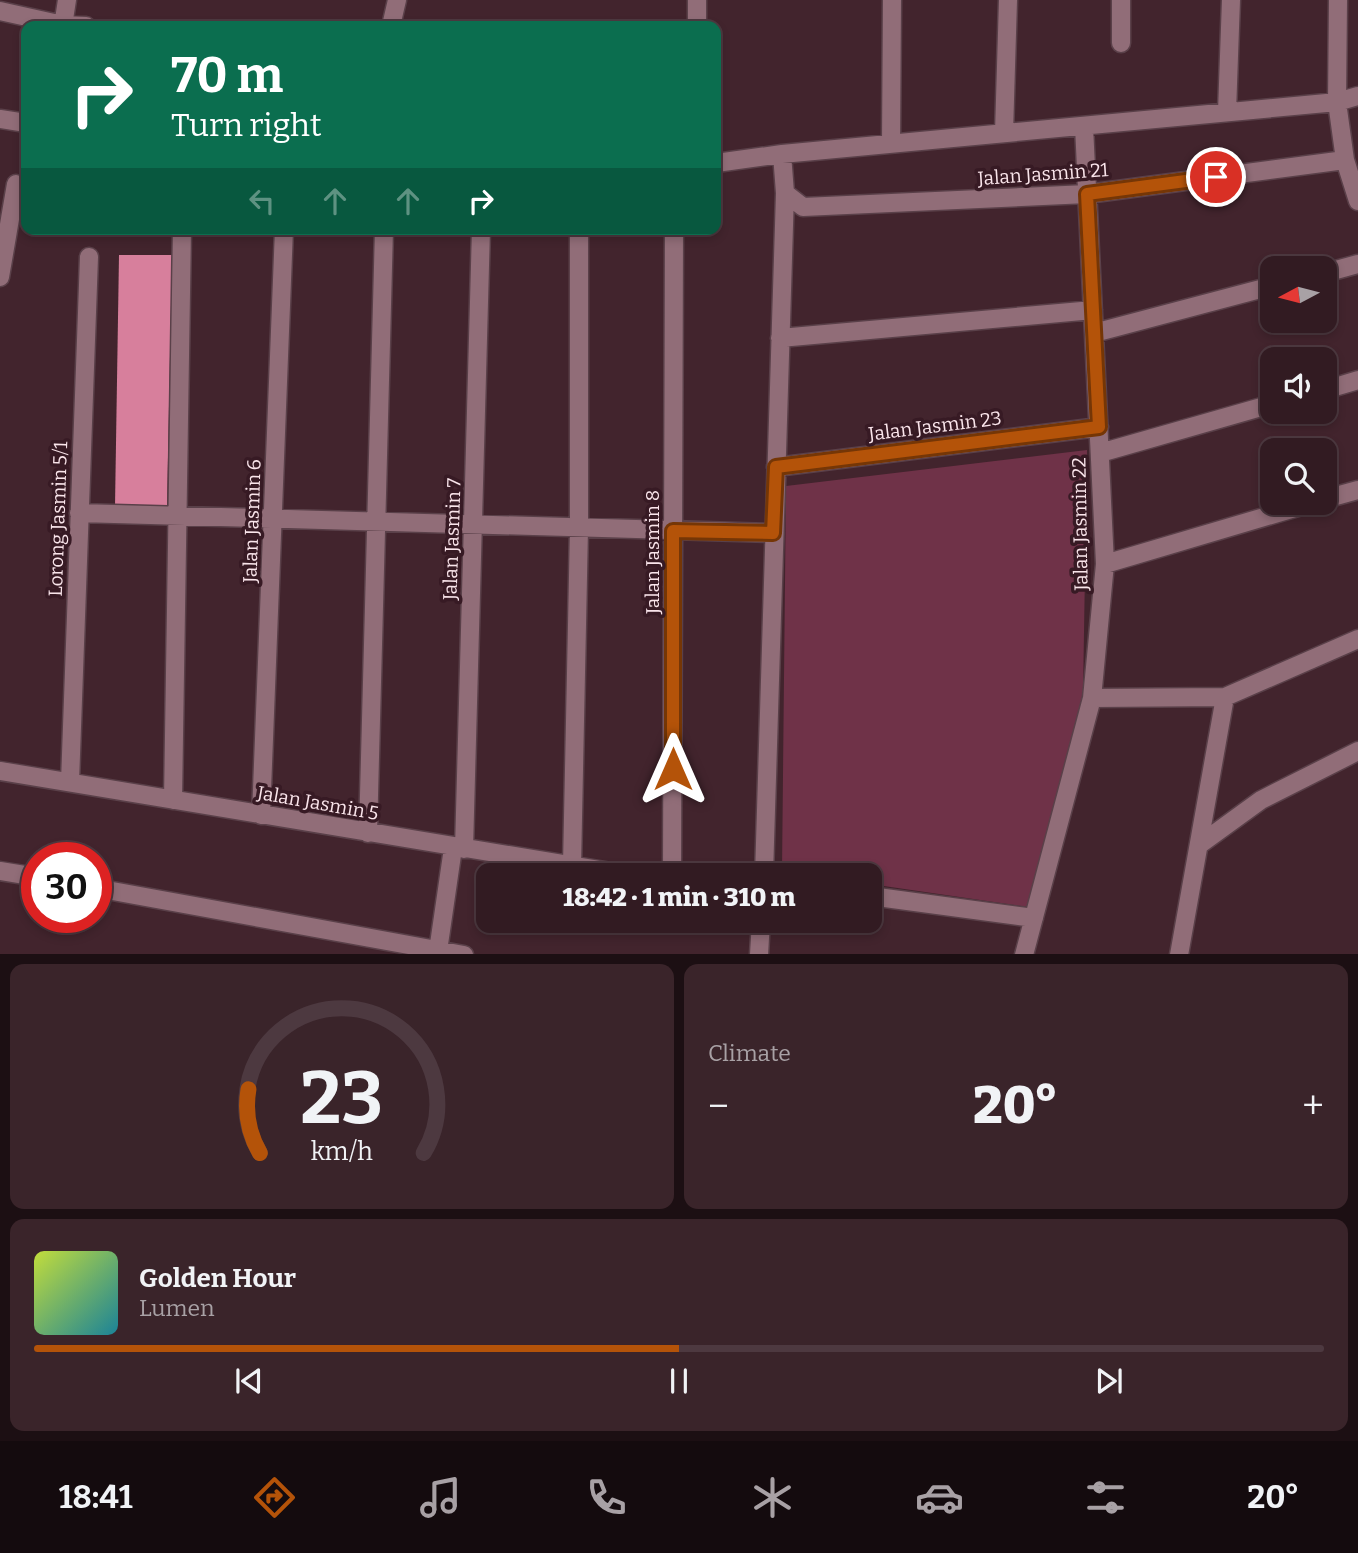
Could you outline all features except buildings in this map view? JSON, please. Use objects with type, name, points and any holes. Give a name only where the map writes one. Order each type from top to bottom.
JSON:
[{"type":"street","points":[[64,21],[67,0]]},
{"type":"street","points":[[392,21],[397,0]]},
{"type":"street","points":[[697,0],[697,21]]},
{"type":"street","points":[[891,144],[892,0]]},
{"type":"street","points":[[1004,133],[1008,0]]},
{"type":"street","points":[[1121,0],[1121,43]]},
{"type":"street","points":[[1227,113],[1231,0]]},
{"type":"street","points":[[1338,0],[1337,102],[1345,160],[1358,201]]},
{"type":"street","points":[[0,11],[42,21]]},
{"type":"street","points":[[721,162],[782,154],[1337,102],[1358,96]]},
{"type":"street","points":[[0,119],[21,123]]},
{"type":"street","name":"Jalan Jasmin 22","points":[[1024,954],[1093,698],[1105,564],[1084,126]]},
{"type":"street","points":[[764,863],[785,193],[782,154]]},
{"type":"street","name":"Jalan Jasmin 21","points":[[785,193],[803,206],[1087,194],[1345,160]]},
{"type":"street","points":[[0,277],[14,184]]},
{"type":"street","points":[[173,800],[182,235]]},
{"type":"street","name":"Jalan Jasmin 6","points":[[261,815],[284,235]]},
{"type":"street","points":[[369,833],[384,235]]},
{"type":"street","name":"Jalan Jasmin 7","points":[[438,951],[458,848],[473,525],[481,235]]},
{"type":"street","points":[[572,863],[579,528],[579,235]]},
{"type":"street","name":"Jalan Jasmin 8","points":[[672,863],[674,235]]},
{"type":"street","name":"Lorong Jasmin 5/1","points":[[70,782],[89,257]]},
{"type":"street","points":[[1337,270],[1358,264]]},
{"type":"street","points":[[1094,333],[1260,289]]},
{"type":"street","points":[[780,338],[1093,310]]},
{"type":"street","points":[[1337,386],[1358,380]]},
{"type":"street","points":[[1100,453],[1260,407]]},
{"type":"street","name":"Jalan Jasmin 23","points":[[776,467],[1099,427]]},
{"type":"street","points":[[1337,495],[1358,489]]},
{"type":"street","points":[[79,513],[773,533]]},
{"type":"street","points":[[1105,564],[1271,515]]},
{"type":"street","points":[[1093,698],[1225,697],[1358,639]]},
{"type":"street","points":[[1179,954],[1225,697]]},
{"type":"street","points":[[1199,845],[1261,800],[1358,751]]},
{"type":"street","name":"Jalan Jasmin 5","points":[[0,771],[553,863]]},
{"type":"street","points":[[0,871],[21,874]]},
{"type":"street","points":[[112,891],[464,954]]},
{"type":"street","points":[[882,898],[1034,918]]},
{"type":"street","points":[[760,954],[761,933]]},
{"type":"shaded area","points":[[1087,450],[1083,693],[1028,907],[882,886],[882,863],[782,863],[786,486]]},
{"type":"route","points":[[673,769],[673,531],[773,533],[776,467],[1099,427],[1087,194],[1216,177]]}]
